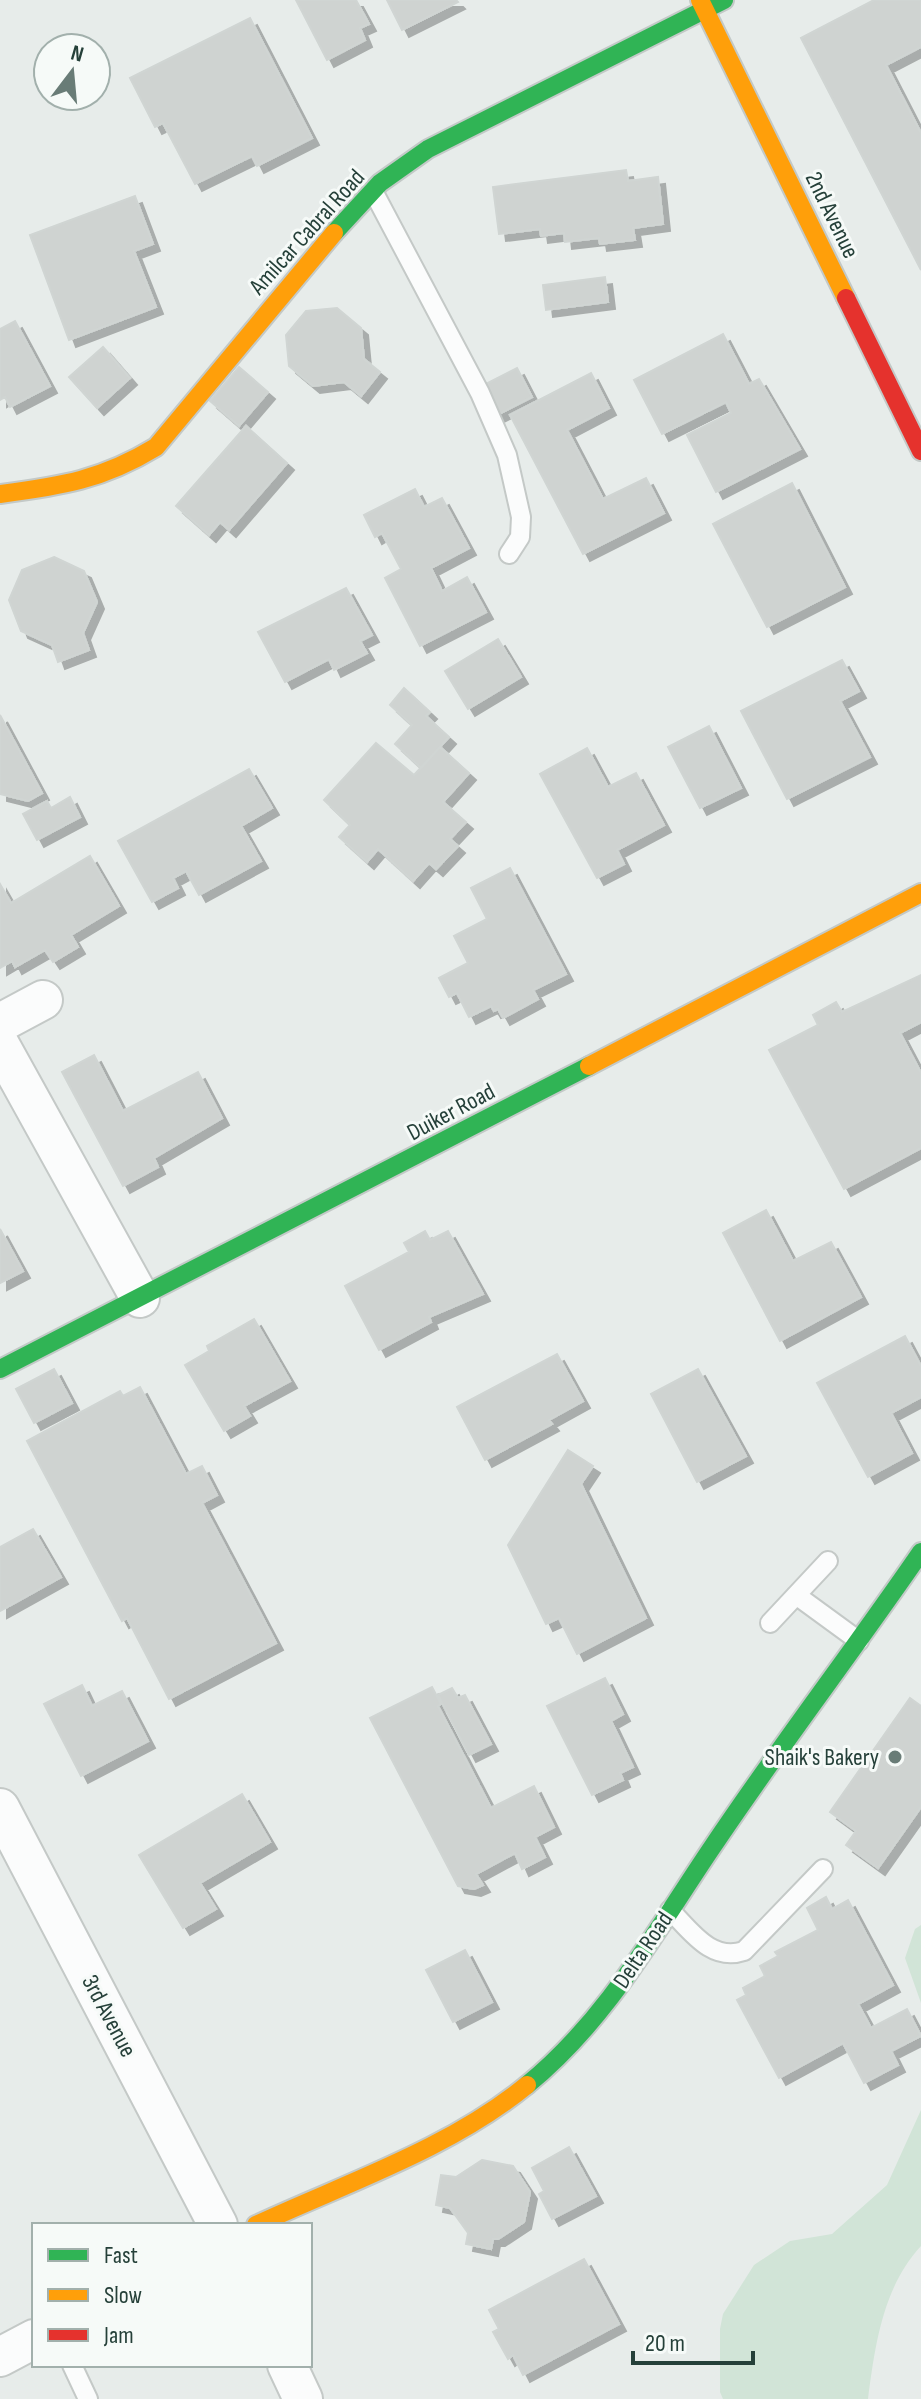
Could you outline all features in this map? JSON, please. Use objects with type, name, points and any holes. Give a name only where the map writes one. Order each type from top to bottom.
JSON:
[{"type":"street","name":"Amilcar Cabral Road","points":[[0,494],[73,485],[120,469],[156,447],[310,260],[373,191],[428,149],[703,5],[724,0]]},
{"type":"street","name":"2nd Avenue","points":[[703,5],[921,451]]},
{"type":"street","name":"Duiker Road","points":[[0,1369],[921,893]]},
{"type":"street","points":[[0,1023],[43,1000]]},
{"type":"street","points":[[0,1045],[140,1298]]},
{"type":"street","name":"Delta Road","points":[[260,2223],[446,2135],[520,2091],[560,2056],[605,2005],[921,1552]]},
{"type":"street","name":"3rd Avenue","points":[[0,1808],[217,2223]]},
{"type":"street","points":[[0,2357],[32,2340]]},
{"type":"street","points":[[288,2367],[303,2399]]},
{"type":"lane","points":[[373,191],[480,393],[507,455],[521,517],[520,537],[509,554]]},
{"type":"lane","points":[[770,1623],[828,1561]]},
{"type":"lane","points":[[796,1595],[859,1641]]},
{"type":"lane","points":[[670,1910],[710,1949],[732,1955],[744,1951],[823,1869]]},
{"type":"lane","points":[[73,2367],[88,2399]]},
{"type":"green space","points":[[921,1925],[921,2003],[905,1958],[915,1929]]},
{"type":"green space","points":[[921,2110],[921,2246],[908,2262],[889,2298],[878,2338],[868,2399],[723,2399],[720,2392],[720,2329],[723,2314],[754,2265],[790,2241],[832,2234],[887,2185]]},
{"type":"building","points":[[296,0],[356,0],[369,24],[360,28],[365,40],[327,60]]},
{"type":"building","points":[[387,0],[456,0],[458,2],[402,30]]},
{"type":"building","points":[[874,0],[921,0],[921,47],[886,65],[921,133],[921,270],[801,38]]},
{"type":"building","points":[[250,18],[312,138],[257,166],[252,156],[195,184],[163,123],[155,127],[130,78]]},
{"type":"building","points":[[626,170],[628,181],[658,177],[663,224],[633,228],[635,240],[600,244],[599,238],[565,242],[564,233],[541,236],[540,229],[499,234],[493,187]]},
{"type":"building","points":[[135,196],[153,244],[134,251],[156,307],[69,340],[30,235]]},
{"type":"building","points":[[605,277],[608,302],[546,310],[543,285]]},
{"type":"building","points":[[337,308],[361,328],[364,359],[380,372],[361,396],[344,382],[313,386],[289,366],[286,335],[306,311]]},
{"type":"building","points":[[15,321],[50,386],[10,407],[5,397],[0,400],[0,329]]},
{"type":"building","points":[[723,334],[749,384],[759,379],[800,449],[716,492],[687,435],[731,413],[726,402],[662,434],[634,380]]},
{"type":"building","points":[[103,347],[130,378],[97,408],[69,377]]},
{"type":"building","points":[[239,367],[268,392],[239,426],[210,401]]},
{"type":"building","points":[[517,368],[532,397],[497,415],[482,386]]},
{"type":"building","points":[[591,373],[609,408],[567,430],[603,499],[646,478],[664,513],[583,554],[510,415]]},
{"type":"building","points":[[246,426],[287,463],[229,530],[220,522],[209,535],[176,506]]},
{"type":"building","points":[[792,483],[845,587],[767,627],[713,524]]},
{"type":"building","points":[[415,489],[424,507],[442,498],[469,548],[431,568],[442,591],[467,577],[486,612],[420,646],[385,578],[401,569],[382,533],[375,537],[364,515]]},
{"type":"building","points":[[54,557],[84,571],[97,602],[83,633],[89,650],[58,662],[52,645],[21,631],[9,600],[22,570]]},
{"type":"building","points":[[346,588],[372,635],[360,641],[367,653],[334,670],[329,659],[285,682],[258,632]]},
{"type":"building","points":[[498,639],[521,677],[468,709],[445,671]]},
{"type":"building","points":[[842,660],[859,691],[840,701],[870,757],[787,799],[741,711]]},
{"type":"building","points":[[404,688],[430,712],[426,716],[449,737],[421,768],[395,744],[412,725],[390,705]]},
{"type":"building","points":[[0,715],[42,793],[28,801],[0,794]]},
{"type":"building","points":[[709,726],[741,788],[700,808],[668,747]]},
{"type":"building","points":[[376,743],[414,775],[440,747],[469,773],[443,802],[466,822],[450,839],[458,846],[436,869],[429,863],[413,881],[378,849],[367,862],[339,837],[350,825],[324,800]]},
{"type":"building","points":[[587,748],[608,787],[636,773],[664,825],[617,850],[624,864],[597,878],[540,774]]},
{"type":"building","points":[[249,769],[272,808],[241,826],[261,861],[199,895],[186,871],[173,878],[178,888],[152,902],[118,841]]},
{"type":"building","points":[[70,797],[80,817],[37,840],[23,814],[47,801],[51,808]]},
{"type":"building","points":[[90,856],[119,906],[71,935],[78,947],[53,962],[45,950],[15,967],[12,961],[0,968],[0,884],[11,903]]},
{"type":"building","points":[[510,868],[566,974],[533,990],[538,999],[503,1018],[498,1009],[494,1011],[491,1006],[469,1017],[457,993],[449,997],[439,978],[468,963],[454,936],[487,919],[471,888]]},
{"type":"building","points":[[921,975],[921,1022],[900,1033],[921,1073],[921,1148],[844,1189],[769,1050],[818,1025],[813,1015],[836,1002],[842,1012]]},
{"type":"building","points":[[94,1055],[123,1111],[198,1072],[222,1118],[154,1158],[158,1167],[123,1186],[62,1072]]},
{"type":"building","points":[[766,1210],[793,1261],[831,1242],[861,1297],[780,1341],[723,1233]]},
{"type":"building","points":[[0,1229],[23,1271],[0,1283]]},
{"type":"building","points":[[425,1231],[430,1240],[448,1231],[483,1294],[429,1317],[431,1322],[379,1350],[345,1286],[409,1252],[404,1243]]},
{"type":"building","points":[[254,1319],[290,1381],[244,1406],[250,1416],[224,1431],[185,1365],[209,1351],[207,1346]]},
{"type":"building","points":[[905,1336],[921,1366],[921,1397],[891,1413],[912,1453],[868,1477],[817,1383]]},
{"type":"building","points":[[557,1354],[583,1401],[549,1420],[552,1424],[485,1460],[457,1407]]},
{"type":"building","points":[[54,1369],[72,1403],[34,1423],[16,1389]]},
{"type":"building","points":[[698,1369],[746,1456],[697,1482],[651,1394]]},
{"type":"building","points":[[140,1387],[186,1474],[202,1466],[217,1495],[202,1503],[276,1643],[169,1699],[127,1618],[122,1621],[27,1441],[120,1391],[123,1396]]},
{"type":"building","points":[[568,1450],[593,1466],[581,1484],[646,1618],[577,1654],[559,1618],[546,1624],[508,1545]]},
{"type":"building","points":[[33,1529],[61,1577],[0,1611],[0,1547]]},
{"type":"building","points":[[605,1678],[623,1714],[611,1721],[633,1767],[620,1773],[623,1780],[592,1795],[547,1706]]},
{"type":"building","points":[[82,1685],[92,1706],[122,1691],[148,1741],[81,1776],[44,1704]]},
{"type":"building","points":[[432,1687],[441,1704],[438,1706],[491,1808],[534,1786],[554,1827],[535,1837],[545,1857],[522,1869],[515,1853],[476,1874],[483,1885],[474,1889],[458,1886],[370,1718]]},
{"type":"building","points":[[452,1688],[458,1698],[465,1695],[491,1744],[469,1755],[438,1695]]},
{"type":"building","name":"Shaik's Bakery","points":[[910,1698],[921,1706],[921,1807],[878,1868],[846,1845],[856,1831],[830,1812]]},
{"type":"building","points":[[242,1794],[270,1842],[200,1883],[216,1909],[183,1928],[139,1855]]},
{"type":"building","points":[[826,1897],[832,1909],[848,1900],[893,1985],[858,2004],[871,2028],[907,2009],[921,2036],[891,2051],[898,2065],[864,2083],[843,2043],[779,2078],[737,2000],[746,1995],[743,1988],[765,1976],[760,1966],[778,1956],[775,1952],[818,1930],[807,1908]]},
{"type":"building","points":[[465,1950],[492,2002],[453,2022],[426,1970]]},
{"type":"building","points":[[569,2147],[596,2196],[552,2219],[539,2194],[544,2191],[532,2168]]},
{"type":"building","points":[[482,2160],[513,2166],[530,2192],[524,2222],[498,2239],[493,2239],[491,2249],[466,2244],[468,2233],[450,2208],[436,2205],[441,2175],[456,2177]]},
{"type":"building","points":[[584,2259],[619,2324],[523,2375],[513,2355],[508,2359],[493,2332],[499,2329],[489,2310]]},
{"type":"traffic: fast","points":[[334,233],[380,183],[428,149],[724,0]]},
{"type":"traffic: fast","points":[[0,1369],[589,1066]]},
{"type":"traffic: fast","points":[[527,2085],[582,2032],[629,1973],[738,1809],[921,1552]]},
{"type":"traffic: slow","points":[[700,0],[846,298]]},
{"type":"traffic: slow","points":[[0,494],[81,480],[117,467],[156,447],[334,233]]},
{"type":"traffic: slow","points":[[589,1066],[921,893]]},
{"type":"traffic: slow","points":[[261,2223],[431,2146],[497,2108],[527,2085]]},
{"type":"traffic: jam","points":[[846,298],[921,451]]},
{"type":"place","name":"Shaik's Bakery","points":[[895,1757]]}]
